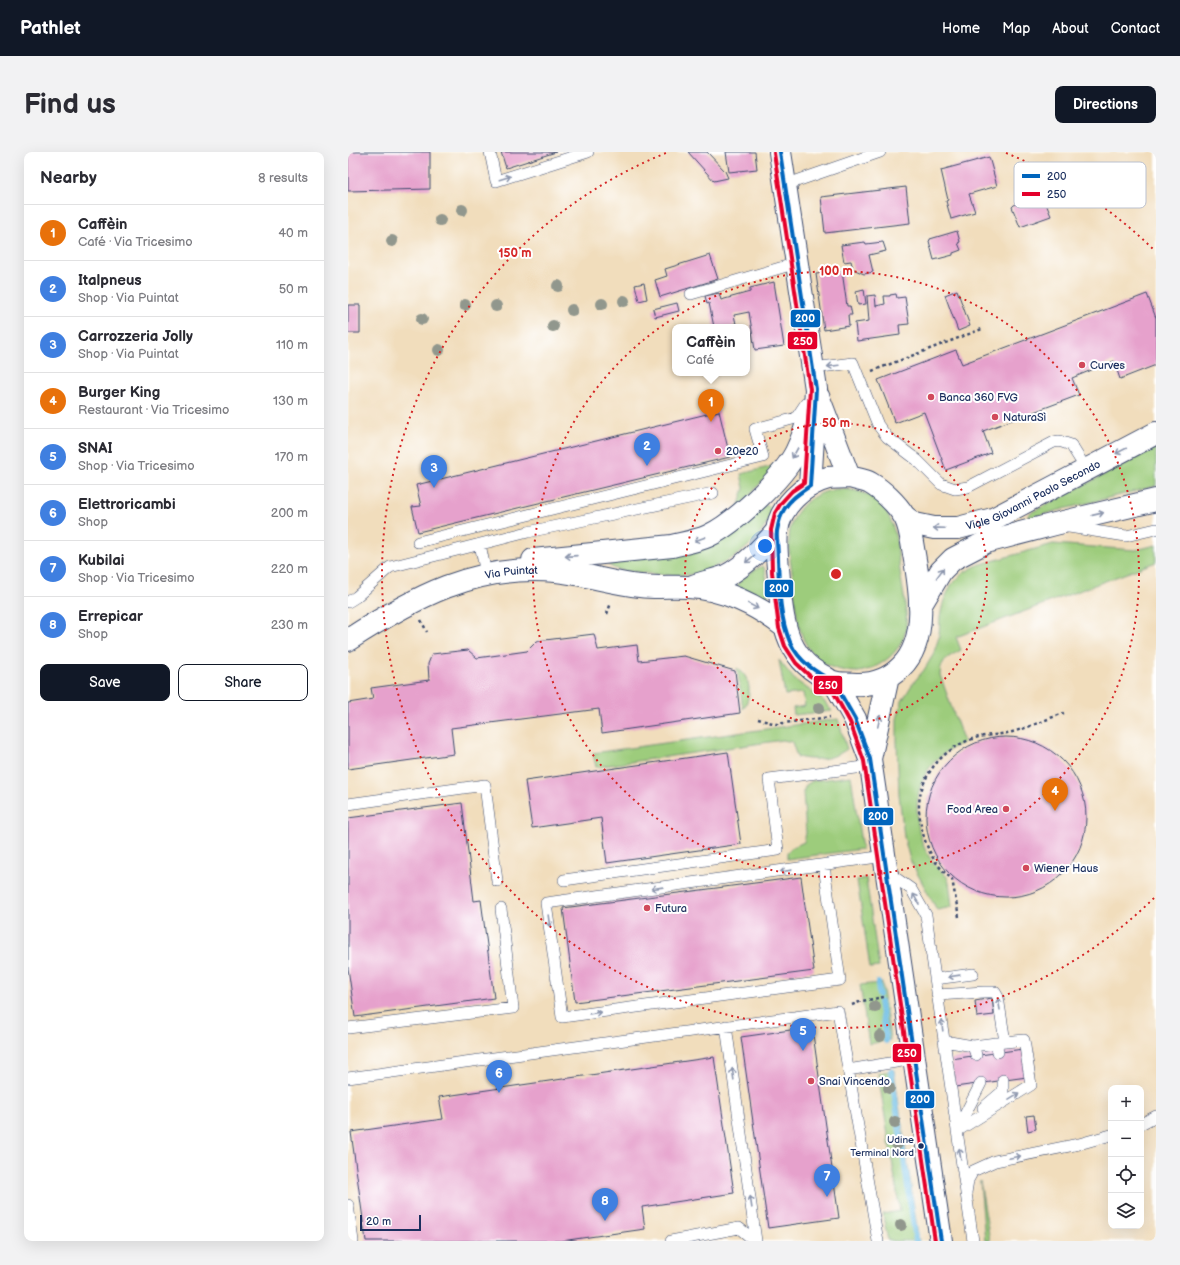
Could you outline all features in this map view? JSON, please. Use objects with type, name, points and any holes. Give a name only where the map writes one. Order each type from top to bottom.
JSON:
[{"type":"main road","points":[[780,152],[816,389],[810,486]]},
{"type":"main road","points":[[816,389],[849,478]]},
{"type":"main road","points":[[486,574],[523,562],[549,558],[672,546],[691,542],[714,532],[732,520],[758,498],[791,460],[806,428],[816,389]]},
{"type":"main road","name":"Viale Giovanni Paolo Secondo","points":[[905,517],[915,524],[934,528],[958,528],[993,519],[1156,433]]},
{"type":"main road","points":[[828,478],[849,478],[869,483],[891,499],[905,517],[912,540],[920,592],[919,626],[915,645],[910,655],[902,666],[888,677],[867,684],[834,682],[813,671],[801,659],[790,643],[785,627],[779,578],[777,531],[781,516],[786,506],[796,495],[810,486],[828,478]]},
{"type":"main road","points":[[920,606],[940,571],[953,559],[986,542],[1156,500]]},
{"type":"main road","name":"Via Puintat","points":[[689,587],[724,576],[738,568],[760,550],[777,531]]},
{"type":"main road","name":"Via Puintat","points":[[348,640],[403,606],[424,595],[456,582],[486,574],[541,570],[558,571],[640,586],[689,587],[705,589],[733,597],[761,610],[773,617],[785,627]]},
{"type":"main road","points":[[871,762],[888,677]]},
{"type":"main road","points":[[834,682],[855,719],[871,762],[941,1241]]},
{"type":"lane","points":[[490,152],[496,181],[588,152]]},
{"type":"lane","points":[[785,185],[880,152]]},
{"type":"lane","points":[[691,294],[797,263]]},
{"type":"lane","points":[[813,368],[854,364],[878,425],[887,437],[917,460],[941,484],[955,489],[968,487],[1054,442],[1059,441],[1071,445],[1086,469]]},
{"type":"lane","points":[[418,542],[763,457],[755,429],[796,418],[816,389]]},
{"type":"lane","points":[[348,602],[356,597],[390,567],[528,532],[713,493]]},
{"type":"lane","points":[[1055,524],[1126,536],[1156,529]]},
{"type":"lane","points":[[480,544],[486,574]]},
{"type":"lane","points":[[564,880],[778,850],[769,779],[871,762]]},
{"type":"lane","points":[[348,804],[485,784],[497,881]]},
{"type":"lane","points":[[824,866],[840,980],[562,1017],[546,903],[824,866],[886,864],[911,889],[926,915],[973,1241]]},
{"type":"lane","points":[[348,1028],[513,1008],[501,909]]},
{"type":"lane","points":[[935,979],[973,974]]},
{"type":"lane","points":[[938,995],[995,992],[998,997],[1000,1046]]},
{"type":"lane","points":[[348,1078],[838,1010],[878,1241]]},
{"type":"lane","points":[[726,1026],[755,1241]]},
{"type":"lane","points":[[944,1041],[975,1051],[1024,1040],[1031,1085],[957,1131]]},
{"type":"lane","points":[[848,1070],[914,1059]]},
{"type":"lane","points":[[957,1131],[1003,1091],[1003,1080]]},
{"type":"lane","points":[[957,1131],[981,1083]]},
{"type":"lane","points":[[1144,1122],[1156,1116]]},
{"type":"lane","points":[[966,1193],[968,1180],[973,1171],[995,1161],[1064,1147],[1108,1136]]},
{"type":"lane","points":[[348,1205],[353,1241]]},
{"type":"lane","points":[[672,1241],[739,1228],[755,1241]]},
{"type":"path","points":[[859,376],[982,328]]},
{"type":"path","points":[[607,614],[611,602]]},
{"type":"path","points":[[421,620],[427,632]]},
{"type":"path","points":[[960,917],[952,879],[942,871],[929,852],[921,829],[918,809],[921,791],[927,774],[940,759],[952,749],[965,742],[979,737],[1007,733],[1064,712]]},
{"type":"path","points":[[758,719],[776,724],[836,716]]},
{"type":"path","points":[[838,1010],[862,1001],[905,995]]},
{"type":"green space","points":[[1156,448],[1156,486],[1027,517],[1030,513]]},
{"type":"green space","points":[[777,465],[738,508],[744,488],[741,474]]},
{"type":"green space","points":[[837,489],[866,494],[877,501],[886,512],[893,528],[897,545],[906,607],[906,628],[904,636],[895,651],[882,663],[858,672],[844,671],[831,667],[819,660],[811,652],[804,641],[800,629],[795,603],[789,545],[790,528],[797,513],[805,503],[814,496]]},
{"type":"green space","points":[[768,505],[772,509],[769,519],[764,528],[750,545],[733,558],[703,572],[684,575],[653,574],[616,569],[605,561]]},
{"type":"green space","points":[[1053,544],[1136,550],[1156,545],[1156,562],[956,637],[961,650],[943,662],[940,675],[964,742],[943,754],[926,773],[917,802],[918,824],[923,844],[931,859],[946,876],[949,883],[952,907],[937,910],[910,860],[904,837],[899,794],[897,742],[897,719],[902,701],[933,655],[939,637],[940,616],[944,600],[951,585],[963,573],[978,565]]},
{"type":"green space","points":[[763,566],[769,593],[766,598],[737,585],[749,574]]},
{"type":"green space","points":[[779,660],[794,679],[822,699],[832,711],[794,715],[793,708],[805,706],[803,693],[785,695]]},
{"type":"green space","points":[[737,668],[746,677],[749,687],[748,699],[743,709]]},
{"type":"green space","points":[[838,719],[847,749],[841,753],[823,759],[797,757],[792,742],[783,740],[596,767],[593,753]]},
{"type":"green space","points":[[851,776],[862,849],[787,859],[787,852],[793,847],[804,842],[806,833],[803,792],[806,785],[812,781]]},
{"type":"green space","points":[[866,878],[879,967],[870,968],[857,880]]},
{"type":"green space","points":[[882,983],[890,1040],[869,1044],[860,985]]},
{"type":"green space","points":[[894,1070],[919,1241],[888,1241],[883,1214],[900,1211],[878,1073]]},
{"type":"green space","points":[[980,1181],[990,1241],[985,1241]]},
{"type":"building","points":[[348,152],[430,152],[430,189],[348,191]]},
{"type":"building","points":[[501,152],[556,152],[506,168]]},
{"type":"building","points":[[688,152],[707,152],[725,171],[728,178],[714,181]]},
{"type":"building","points":[[726,152],[755,152],[757,169],[729,172]]},
{"type":"building","points":[[989,157],[997,186],[969,194],[975,212],[951,219],[946,201],[948,200],[941,170]]},
{"type":"building","points":[[906,187],[910,223],[825,233],[821,197]]},
{"type":"building","points":[[1014,205],[1014,208],[1048,208],[1051,216],[1020,227],[1012,207]]},
{"type":"building","points":[[957,231],[960,242],[958,243],[961,250],[953,253],[953,255],[934,260],[929,241],[930,239]]},
{"type":"building","points":[[865,242],[866,244],[883,242],[886,251],[869,255],[873,272],[864,274],[853,269],[851,261],[844,262],[841,245]]},
{"type":"building","points":[[710,255],[718,279],[660,297],[655,280],[667,276],[665,269]]},
{"type":"building","points":[[842,271],[847,306],[850,306],[852,315],[848,315],[849,326],[824,330],[816,274]]},
{"type":"building","points":[[774,282],[784,346],[755,350],[749,312],[734,315],[736,324],[713,324],[709,303],[707,304],[705,296],[719,293],[721,300],[750,292],[750,288]]},
{"type":"building","points":[[644,283],[647,299],[639,301],[635,285]]},
{"type":"building","points":[[864,289],[866,304],[858,305],[856,291]]},
{"type":"building","points":[[957,290],[970,326],[958,331],[945,295]]},
{"type":"building","points":[[896,294],[897,298],[905,297],[909,324],[899,325],[900,335],[857,341],[855,323],[869,321],[867,296],[875,295],[876,306],[885,304],[884,296]]},
{"type":"building","points":[[1147,294],[1156,318],[1156,365],[1120,379],[1114,361],[1072,378],[1079,395],[983,431],[991,453],[946,470],[924,412],[895,423],[878,380],[956,350],[962,364]]},
{"type":"building","points":[[677,303],[679,311],[655,317],[653,309]]},
{"type":"building","points":[[348,305],[360,305],[360,333],[348,333]]},
{"type":"building","points":[[719,411],[730,457],[418,532],[412,507],[421,506],[416,485]]},
{"type":"building","points":[[594,634],[598,650],[637,645],[639,661],[684,656],[735,671],[740,713],[602,733],[599,709],[451,728],[454,754],[348,769],[348,703],[373,699],[371,688],[429,680],[428,664],[432,654],[468,650],[477,658],[527,651],[537,641]]},
{"type":"building","name":"Food Area","points":[[1006,737],[1037,743],[1057,755],[1068,766],[1080,786],[1086,817],[1080,848],[1068,868],[1057,879],[1037,891],[1006,897],[975,891],[955,879],[944,868],[932,848],[926,817],[932,786],[944,766],[955,755],[975,743]]},
{"type":"building","points":[[728,752],[741,844],[607,863],[601,818],[532,828],[525,781]]},
{"type":"building","points":[[462,803],[474,901],[481,900],[494,998],[355,1017],[348,968],[348,818]]},
{"type":"building","points":[[801,877],[814,971],[575,1002],[563,908]]},
{"type":"building","points":[[992,998],[994,1015],[977,1017],[975,1001]]},
{"type":"building","points":[[812,1027],[839,1218],[768,1228],[741,1037]]},
{"type":"building","points":[[1023,1049],[1027,1077],[955,1087],[951,1059]]},
{"type":"building","points":[[714,1057],[734,1193],[642,1207],[645,1229],[561,1241],[366,1241],[351,1132],[443,1119],[439,1097]]},
{"type":"building","points":[[1034,1115],[1036,1129],[1028,1131],[1026,1116]]},
{"type":"waterway","points":[[878,983],[879,995]]},
{"type":"waterway","points":[[880,1002],[886,1041]]},
{"type":"waterway","points":[[891,1071],[916,1241]]},
{"type":"transit line","name":"200","points":[[780,152],[816,389],[810,486]]},
{"type":"transit line","name":"250","points":[[774,153],[810,389],[804,483],[792,491],[781,503],[775,513],[771,530],[772,572],[779,628],[785,646],[796,663],[810,676],[830,686],[850,722],[864,761],[935,1241]]},
{"type":"transit line","name":"200","points":[[810,486],[789,502],[779,521],[777,537],[780,601],[786,632],[794,649],[809,666],[834,682]]},
{"type":"transit line","name":"200","points":[[834,682],[855,719],[870,759],[941,1241]]},
{"type":"place","name":"Curves","points":[[1082,365]]},
{"type":"place","name":"Banca 360 FVG","points":[[931,397]]},
{"type":"place","name":"NaturaSì","points":[[995,417]]},
{"type":"place","name":"Caffèin","points":[[711,422]]},
{"type":"place","name":"20e20","points":[[718,451]]},
{"type":"place","name":"Italpneus","points":[[647,466]]},
{"type":"place","name":"Carrozzeria Jolly","points":[[434,488]]},
{"type":"place","name":"Food Area","points":[[1006,809]]},
{"type":"place","name":"Burger King","points":[[1055,811]]},
{"type":"place","name":"Wiener Haus","points":[[1026,868]]},
{"type":"place","name":"Futura","points":[[647,908]]},
{"type":"place","name":"SNAI","points":[[803,1051]]},
{"type":"place","name":"Snai Vincendo","points":[[811,1081]]},
{"type":"place","name":"Elettroricambi","points":[[499,1093]]},
{"type":"place","name":"Udine Terminal Nord","points":[[921,1146]]},
{"type":"place","name":"Kubilai","points":[[827,1197]]},
{"type":"place","name":"Errepicar","points":[[605,1221]]}]
